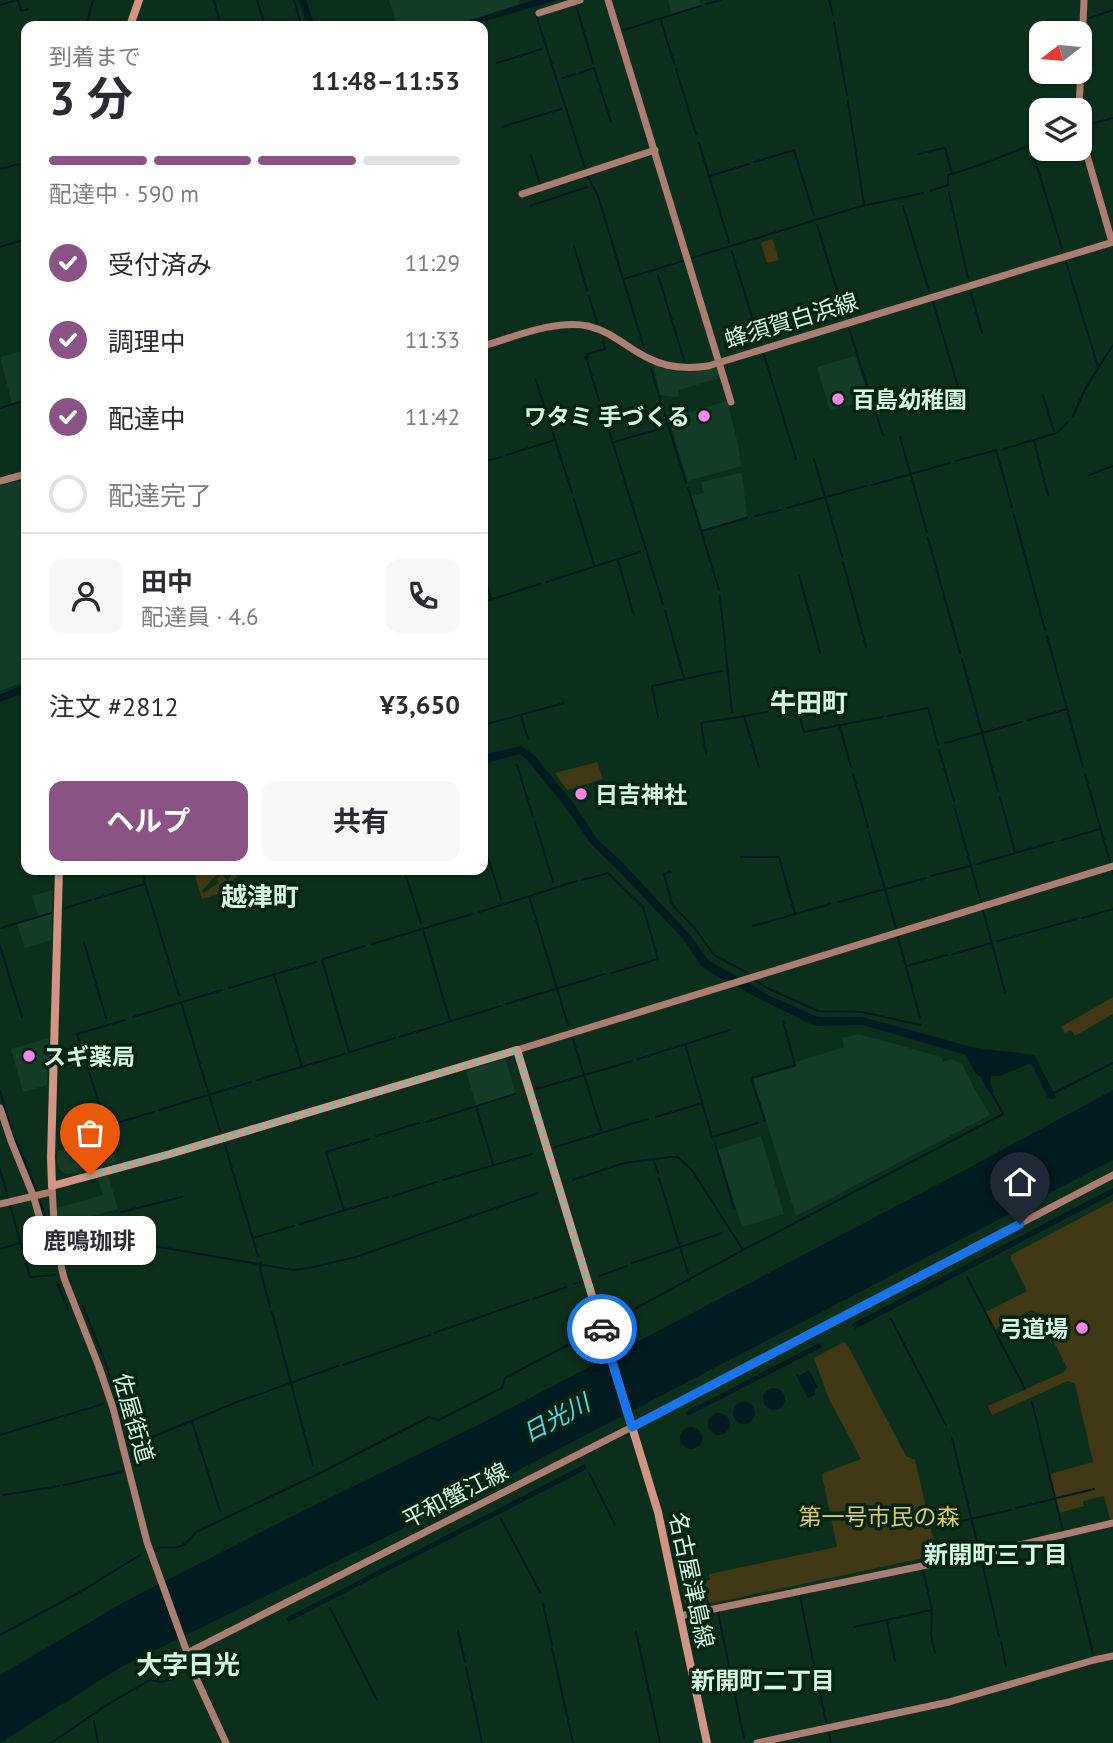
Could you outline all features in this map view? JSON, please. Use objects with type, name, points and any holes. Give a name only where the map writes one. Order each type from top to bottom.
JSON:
[{"type":"main road","points":[[132,21],[139,0]]},
{"type":"main road","points":[[59,875],[52,1189],[517,1050]]},
{"type":"main road","name":"名古屋津島線","points":[[517,1050],[658,1512],[707,1743]]},
{"type":"street","points":[[538,13],[580,0]]},
{"type":"street","points":[[608,0],[731,402]]},
{"type":"street","points":[[1080,98],[1084,0]]},
{"type":"street","points":[[522,194],[655,150]]},
{"type":"street","points":[[1089,161],[1113,242]]},
{"type":"street","name":"蜂須賀白浜線","points":[[488,344],[553,326],[581,325],[604,332],[659,363],[692,368],[720,362],[1113,242]]},
{"type":"street","points":[[0,481],[21,475]]},
{"type":"street","points":[[517,1050],[1113,866]]},
{"type":"street","name":"佐屋街道","points":[[0,1108],[36,1195],[42,1226],[49,1237],[55,1240],[64,1278],[113,1408],[139,1514],[159,1576],[204,1698],[226,1743]]},
{"type":"street","name":"平和蟹江線","points":[[186,1650],[632,1427],[1113,1175]]},
{"type":"street","points":[[0,1204],[52,1189],[55,1240]]},
{"type":"street","points":[[680,1616],[985,1553],[1113,1523]]},
{"type":"street","points":[[757,1743],[949,1702],[1080,1663],[1113,1656]]},
{"type":"shaded area","points":[[389,0],[519,0],[520,4],[467,21],[396,21]]},
{"type":"shaded area","points":[[668,0],[699,0],[701,6],[672,14]]},
{"type":"shaded area","points":[[21,351],[21,401],[12,403],[0,357]]},
{"type":"shaded area","points":[[855,356],[869,399],[830,411],[817,367]]},
{"type":"shaded area","points":[[654,366],[681,372],[714,368],[718,370],[720,378],[679,390],[678,396],[660,395]]},
{"type":"shaded area","points":[[727,401],[741,466],[688,481],[669,418]]},
{"type":"shaded area","points":[[740,473],[747,516],[702,530],[692,496],[704,493],[701,482]]},
{"type":"shaded area","points":[[21,480],[21,683],[0,691],[0,486]]},
{"type":"shaded area","points":[[52,890],[52,912],[38,916],[32,896]]},
{"type":"shaded area","points":[[52,913],[52,940],[25,948],[17,924]]},
{"type":"shaded area","points":[[859,1034],[941,1057],[943,1062],[951,1059],[962,1064],[990,1115],[796,1216],[753,1079],[796,1067],[796,1062],[844,1047],[842,1038]]},
{"type":"shaded area","points":[[49,1038],[47,1085],[23,1092],[11,1049]]},
{"type":"shaded area","points":[[504,1059],[516,1094],[476,1105],[466,1071]]},
{"type":"shaded area","points":[[105,1127],[116,1162],[77,1173],[66,1174],[60,1170],[58,1151],[91,1141],[89,1132]]},
{"type":"shaded area","points":[[761,1136],[784,1214],[742,1227],[718,1150]]},
{"type":"shaded area","points":[[108,1175],[118,1209],[84,1218],[85,1227],[62,1223],[57,1219],[57,1208],[103,1195],[98,1178]]},
{"type":"green space","points":[[771,239],[779,260],[767,263],[761,243]]},
{"type":"green space","points":[[597,762],[603,779],[567,790],[555,773]]},
{"type":"green space","points":[[195,875],[216,875],[202,891],[204,893],[218,883],[217,878],[222,875],[228,881],[231,875],[236,875],[232,881],[233,889],[202,899]]},
{"type":"green space","points":[[1113,997],[1113,1014],[1075,1036],[1071,1030],[1065,1033],[1061,1027]]},
{"type":"green space","points":[[1113,1201],[1113,1519],[1110,1519],[1104,1496],[1083,1501],[1084,1506],[1059,1513],[1050,1474],[1093,1462],[1075,1384],[1068,1381],[992,1415],[988,1406],[1064,1372],[1067,1368],[1040,1314],[1031,1310],[995,1329],[986,1312],[1027,1291],[1011,1255]]},
{"type":"green space","name":"第一号市民の森","points":[[844,1342],[906,1456],[915,1460],[937,1555],[686,1609],[682,1586],[710,1580],[709,1574],[837,1547],[822,1475],[861,1459],[829,1399],[814,1358]]},
{"type":"water","points":[[299,0],[306,0],[313,21],[305,21]]},
{"type":"water","points":[[534,0],[557,0],[486,21],[468,21]]},
{"type":"water","points":[[21,686],[21,694],[0,702],[0,694]]},
{"type":"water","points":[[521,746],[534,755],[572,801],[598,840],[691,936],[708,960],[745,983],[818,1017],[862,1017],[976,1048],[1034,1055],[1056,1097],[1048,1098],[1031,1063],[1000,1076],[991,1076],[990,1083],[994,1091],[991,1093],[966,1055],[863,1025],[815,1026],[748,993],[728,979],[723,980],[701,966],[684,940],[591,844],[567,809],[527,760],[520,754],[488,763],[488,754]]},
{"type":"water","name":"日光川","points":[[1113,1090],[1113,1160],[463,1499],[121,1667],[0,1743],[0,1675],[124,1602],[482,1423]]},
{"type":"water","points":[[1113,1188],[1113,1194],[855,1329],[852,1324]]},
{"type":"water","points":[[819,1343],[822,1347],[688,1416],[686,1412]]},
{"type":"water","points":[[809,1370],[818,1387],[815,1389],[815,1395],[808,1398],[796,1375]]},
{"type":"water","points":[[774,1388],[782,1391],[785,1399],[782,1407],[774,1410],[766,1407],[763,1399],[766,1391]]},
{"type":"water","points":[[744,1402],[752,1405],[755,1413],[752,1421],[744,1424],[736,1421],[733,1413],[736,1405]]},
{"type":"water","points":[[719,1413],[727,1416],[730,1424],[727,1432],[719,1435],[711,1432],[708,1424],[711,1416]]},
{"type":"water","points":[[691,1427],[699,1430],[702,1438],[699,1446],[691,1449],[683,1446],[680,1438],[683,1430]]},
{"type":"water","points":[[585,1464],[587,1469],[288,1622],[286,1618]]},
{"type":"waterway","points":[[0,5],[17,0]]},
{"type":"waterway","points":[[18,0],[21,11],[28,9]]},
{"type":"waterway","points":[[87,21],[93,0]]},
{"type":"waterway","points":[[214,0],[220,21]]},
{"type":"waterway","points":[[257,0],[263,21]]},
{"type":"waterway","points":[[294,0],[300,21]]},
{"type":"waterway","points":[[706,4],[721,0]]},
{"type":"waterway","points":[[829,0],[833,15]]},
{"type":"waterway","points":[[624,30],[700,6]]},
{"type":"waterway","points":[[577,9],[593,63]]},
{"type":"waterway","points":[[1089,18],[1113,10]]},
{"type":"waterway","points":[[537,18],[586,171]]},
{"type":"waterway","points":[[661,21],[674,63]]},
{"type":"waterway","points":[[834,23],[847,95]]},
{"type":"waterway","points":[[497,63],[542,49]]},
{"type":"waterway","points":[[594,68],[611,122]]},
{"type":"waterway","points":[[579,73],[594,68]]},
{"type":"waterway","points":[[676,69],[696,134]]},
{"type":"waterway","points":[[562,78],[575,74]]},
{"type":"waterway","points":[[848,101],[864,205]]},
{"type":"waterway","points":[[502,127],[561,109]]},
{"type":"waterway","points":[[1092,124],[1113,118]]},
{"type":"waterway","points":[[699,143],[729,242]]},
{"type":"waterway","points":[[930,191],[948,185],[948,175],[1029,146]]},
{"type":"waterway","points":[[918,154],[945,148],[952,174]]},
{"type":"waterway","points":[[754,162],[794,150],[814,215]]},
{"type":"waterway","points":[[531,156],[540,184]]},
{"type":"waterway","points":[[1035,161],[1062,249]]},
{"type":"waterway","points":[[0,169],[19,164]]},
{"type":"waterway","points":[[710,176],[749,164]]},
{"type":"waterway","points":[[588,177],[598,196],[644,348]]},
{"type":"waterway","points":[[530,206],[587,187]]},
{"type":"waterway","points":[[692,258],[858,207],[923,193]]},
{"type":"waterway","points":[[949,193],[968,278]]},
{"type":"waterway","points":[[903,206],[929,291]]},
{"type":"waterway","points":[[817,225],[845,316]]},
{"type":"waterway","points":[[0,247],[21,241]]},
{"type":"waterway","points":[[574,246],[587,290]]},
{"type":"waterway","points":[[732,252],[760,343]]},
{"type":"waterway","points":[[624,279],[683,261]]},
{"type":"waterway","points":[[1066,262],[1098,367]]},
{"type":"waterway","points":[[658,275],[684,360]]},
{"type":"waterway","points":[[971,293],[982,333]]},
{"type":"waterway","points":[[589,296],[597,323]]},
{"type":"waterway","points":[[933,302],[965,410]]},
{"type":"waterway","points":[[849,329],[883,435]]},
{"type":"waterway","points":[[599,400],[586,357],[587,354],[605,349],[603,342]]},
{"type":"waterway","points":[[1073,416],[1085,389],[1113,345]]},
{"type":"waterway","points":[[764,355],[796,459]]},
{"type":"waterway","points":[[651,369],[686,483]]},
{"type":"waterway","points":[[536,380],[572,493]]},
{"type":"waterway","points":[[1043,396],[1054,431]]},
{"type":"waterway","points":[[0,408],[21,402]]},
{"type":"waterway","points":[[601,405],[663,604]]},
{"type":"waterway","points":[[1003,449],[1057,433],[1068,422]]},
{"type":"waterway","points":[[614,442],[663,428]]},
{"type":"waterway","points":[[900,437],[927,532]]},
{"type":"waterway","points":[[506,455],[555,440]]},
{"type":"waterway","points":[[1034,441],[1048,495]]},
{"type":"waterway","points":[[996,450],[1012,507]]},
{"type":"waterway","points":[[956,461],[996,450]]},
{"type":"waterway","points":[[488,461],[501,457]]},
{"type":"waterway","points":[[814,459],[842,556]]},
{"type":"waterway","points":[[872,485],[950,463]]},
{"type":"waterway","points":[[1089,475],[1113,466]]},
{"type":"waterway","points":[[787,508],[866,486]]},
{"type":"waterway","points":[[688,488],[719,590]]},
{"type":"waterway","points":[[574,499],[594,565]]},
{"type":"waterway","points":[[756,516],[781,510]]},
{"type":"waterway","points":[[1014,515],[1045,630]]},
{"type":"waterway","points":[[702,531],[747,518]]},
{"type":"waterway","points":[[928,538],[960,653]]},
{"type":"waterway","points":[[546,582],[640,552]]},
{"type":"waterway","points":[[618,560],[633,613]]},
{"type":"waterway","points":[[843,562],[866,647]]},
{"type":"waterway","points":[[799,575],[820,652]]},
{"type":"waterway","points":[[488,600],[540,584]]},
{"type":"waterway","points":[[488,588],[491,598]]},
{"type":"waterway","points":[[720,596],[732,712]]},
{"type":"waterway","points":[[665,610],[684,678]]},
{"type":"waterway","points":[[1047,636],[1083,767]]},
{"type":"waterway","points":[[962,659],[998,791]]},
{"type":"waterway","points":[[658,717],[652,686],[722,671]]},
{"type":"waterway","points":[[488,724],[564,703]]},
{"type":"waterway","points":[[777,711],[797,707],[804,732],[882,717]]},
{"type":"waterway","points":[[887,716],[928,708],[938,745]]},
{"type":"waterway","points":[[1028,720],[1067,709]]},
{"type":"waterway","points":[[734,718],[767,712]]},
{"type":"waterway","points":[[521,716],[528,739]]},
{"type":"waterway","points":[[744,716],[759,767]]},
{"type":"waterway","points":[[706,754],[701,723],[732,718]]},
{"type":"waterway","points":[[945,743],[1022,722]]},
{"type":"waterway","points":[[840,727],[851,767]]},
{"type":"waterway","points":[[939,750],[954,801]]},
{"type":"waterway","points":[[517,765],[533,817]]},
{"type":"waterway","points":[[853,774],[868,827]]},
{"type":"waterway","points":[[1085,774],[1110,862]]},
{"type":"waterway","points":[[1000,797],[1015,852]]},
{"type":"waterway","points":[[955,809],[981,902]]},
{"type":"waterway","points":[[535,822],[553,882]]},
{"type":"waterway","points":[[1062,840],[1100,829]]},
{"type":"waterway","points":[[869,833],[896,928]]},
{"type":"waterway","points":[[977,864],[1054,842]]},
{"type":"waterway","points":[[741,857],[779,857],[795,914]]},
{"type":"waterway","points":[[488,858],[501,899]]},
{"type":"waterway","points":[[931,876],[970,866]]},
{"type":"waterway","points":[[670,872],[664,874],[672,904],[714,955],[746,972]]},
{"type":"waterway","points":[[582,880],[608,873],[643,907],[658,959],[612,973]]},
{"type":"waterway","points":[[143,875],[179,995]]},
{"type":"waterway","points":[[406,875],[421,923]]},
{"type":"waterway","points":[[838,902],[926,878]]},
{"type":"waterway","points":[[479,912],[577,881]]},
{"type":"waterway","points":[[95,899],[144,884]]},
{"type":"waterway","points":[[529,896],[568,1025]]},
{"type":"waterway","points":[[65,908],[91,900]]},
{"type":"waterway","points":[[753,926],[830,904]]},
{"type":"waterway","points":[[1082,918],[1113,909]]},
{"type":"waterway","points":[[983,910],[1005,992]]},
{"type":"waterway","points":[[1,928],[51,913]]},
{"type":"waterway","points":[[372,944],[472,914]]},
{"type":"waterway","points":[[998,941],[1077,919]]},
{"type":"waterway","points":[[423,930],[450,1021]]},
{"type":"waterway","points":[[898,937],[920,1018]]},
{"type":"waterway","points":[[84,942],[106,1018]]},
{"type":"waterway","points":[[953,954],[992,943]]},
{"type":"waterway","points":[[0,946],[22,1017]]},
{"type":"waterway","points":[[323,959],[365,946]]},
{"type":"waterway","points":[[907,966],[947,955]]},
{"type":"waterway","points":[[322,960],[349,1052]]},
{"type":"waterway","points":[[229,988],[316,962]]},
{"type":"waterway","points":[[274,974],[302,1067]]},
{"type":"waterway","points":[[506,1004],[605,974]]},
{"type":"waterway","points":[[756,981],[818,1011],[862,1012],[921,1025]]},
{"type":"waterway","points":[[133,1017],[222,990]]},
{"type":"waterway","points":[[181,1002],[220,1131]]},
{"type":"waterway","points":[[399,1037],[501,1006]]},
{"type":"waterway","points":[[125,1020],[77,1034],[106,1126],[154,1112]]},
{"type":"waterway","points":[[763,1121],[751,1078],[795,1065],[783,1021]]},
{"type":"waterway","points":[[638,1059],[730,1030]]},
{"type":"waterway","points":[[350,1052],[395,1038]]},
{"type":"waterway","points":[[573,1039],[602,1133]]},
{"type":"waterway","points":[[685,1044],[702,1102]]},
{"type":"waterway","points":[[257,1080],[345,1054]]},
{"type":"waterway","points":[[537,1089],[632,1061]]},
{"type":"waterway","points":[[1054,1093],[1113,1063]]},
{"type":"waterway","points":[[159,1110],[251,1082]]},
{"type":"waterway","points":[[0,1091],[12,1131],[37,1192]]},
{"type":"waterway","points":[[605,1325],[1003,1114],[991,1091]]},
{"type":"waterway","points":[[426,1122],[515,1094]]},
{"type":"waterway","points":[[656,1117],[702,1103],[712,1137],[758,1123]]},
{"type":"waterway","points":[[476,1106],[493,1164]]},
{"type":"waterway","points":[[555,1147],[648,1119]]},
{"type":"waterway","points":[[376,1136],[419,1123]]},
{"type":"waterway","points":[[92,1130],[105,1126]]},
{"type":"waterway","points":[[344,1210],[326,1152],[369,1139]]},
{"type":"waterway","points":[[224,1142],[258,1256]]},
{"type":"waterway","points":[[715,1144],[734,1208]]},
{"type":"waterway","points":[[443,1180],[532,1154]]},
{"type":"waterway","points":[[573,1180],[624,1163],[678,1157],[692,1170],[743,1250]]},
{"type":"waterway","points":[[654,1161],[658,1173]]},
{"type":"waterway","points":[[0,1169],[8,1198]]},
{"type":"waterway","points":[[659,1178],[688,1273]]},
{"type":"waterway","points":[[393,1196],[437,1182]]},
{"type":"waterway","points":[[61,1230],[293,1270],[356,1257],[538,1193]]},
{"type":"waterway","points":[[121,1212],[182,1197]]},
{"type":"waterway","points":[[300,1224],[388,1197]]},
{"type":"waterway","points":[[39,1198],[46,1221]]},
{"type":"waterway","points":[[10,1205],[30,1277],[55,1275]]},
{"type":"waterway","points":[[253,1238],[294,1226]]},
{"type":"waterway","points":[[632,1263],[722,1233]]},
{"type":"waterway","points":[[0,1249],[19,1243]]},
{"type":"waterway","points":[[261,1263],[260,1269],[270,1307]]},
{"type":"waterway","points":[[600,1276],[627,1266]]},
{"type":"waterway","points":[[967,1277],[1025,1389]]},
{"type":"waterway","points":[[574,1284],[583,1281]]},
{"type":"waterway","points":[[57,1282],[68,1310]]},
{"type":"waterway","points":[[534,1299],[566,1287]]},
{"type":"waterway","points":[[434,1333],[529,1300]]},
{"type":"waterway","points":[[83,1306],[133,1445],[237,1402],[338,1366]]},
{"type":"waterway","points":[[272,1312],[313,1466]]},
{"type":"waterway","points":[[891,1319],[946,1425]]},
{"type":"waterway","points":[[159,1548],[183,1545],[196,1532],[429,1417],[439,1420],[502,1388],[505,1378],[600,1328]]},
{"type":"waterway","points":[[343,1365],[430,1335]]},
{"type":"waterway","points":[[1032,1402],[1063,1531]]},
{"type":"waterway","points":[[0,1435],[103,1404]]},
{"type":"waterway","points":[[192,1422],[220,1511]]},
{"type":"waterway","points":[[952,1438],[979,1550]]},
{"type":"waterway","points":[[64,1485],[121,1472]]},
{"type":"waterway","points":[[589,1473],[615,1525]]},
{"type":"waterway","points":[[4,1495],[59,1486]]},
{"type":"waterway","points":[[1016,1508],[1094,1489]]},
{"type":"waterway","points":[[939,1526],[1011,1510]]},
{"type":"waterway","points":[[501,1519],[540,1592]]},
{"type":"waterway","points":[[1065,1539],[1093,1654]]},
{"type":"waterway","points":[[0,1635],[80,1592],[140,1555]]},
{"type":"waterway","points":[[981,1558],[999,1636]]},
{"type":"waterway","points":[[923,1570],[932,1610],[931,1635],[935,1652]]},
{"type":"waterway","points":[[800,1597],[826,1722]]},
{"type":"waterway","points":[[543,1604],[552,1645]]},
{"type":"waterway","points":[[330,1608],[377,1700]]},
{"type":"waterway","points":[[854,1627],[932,1610]]},
{"type":"waterway","points":[[718,1613],[744,1738]]},
{"type":"waterway","points":[[887,1621],[895,1661]]},
{"type":"waterway","points":[[458,1631],[465,1662]]},
{"type":"waterway","points":[[636,1631],[660,1743]]},
{"type":"waterway","points":[[1001,1642],[1006,1666]]},
{"type":"waterway","points":[[552,1648],[573,1743]]},
{"type":"waterway","points":[[466,1667],[482,1743]]},
{"type":"waterway","points":[[51,1743],[105,1706],[150,1680],[162,1682],[173,1679]]},
{"type":"waterway","points":[[94,1721],[98,1743]]},
{"type":"waterway","points":[[829,1734],[831,1743]]},
{"type":"way so far","points":[[90,1175],[170,1154],[517,1050],[602,1329]]},
{"type":"place","name":"百島幼稚園","points":[[838,399]]},
{"type":"place","name":"ワタミ 手づくる","points":[[704,416]]},
{"type":"place","name":"日吉神社","points":[[581,794]]},
{"type":"place","name":"スギ薬局","points":[[29,1056]]},
{"type":"place","name":"鹿鳴珈琲","points":[[90,1175]]},
{"type":"place","name":"弓道場","points":[[1082,1328]]},
{"type":"district","name":"牛田町","points":[[809,702]]},
{"type":"district","name":"越津町","points":[[260,896]]},
{"type":"district","name":"新開町三丁目","points":[[996,1554]]},
{"type":"district","name":"大字日光","points":[[188,1664]]},
{"type":"district","name":"新開町二丁目","points":[[763,1680]]},
{"type":"route","points":[[602,1329],[632,1427],[1020,1224]]}]
